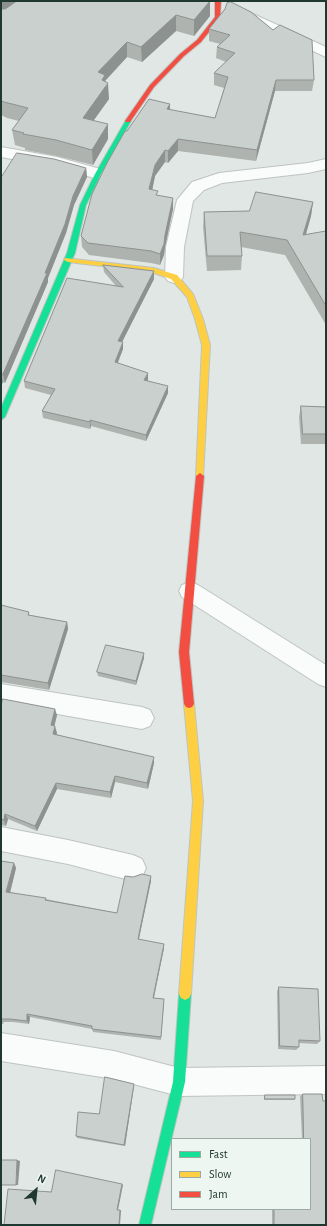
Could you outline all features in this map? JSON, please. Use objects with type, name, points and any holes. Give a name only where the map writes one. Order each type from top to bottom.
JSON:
[{"type":"street","points":[[1,417],[68,260],[83,205],[98,174],[143,99],[182,55],[199,41],[218,17],[219,1],[326,53]]},
{"type":"street","points":[[1,152],[57,162],[98,174]]},
{"type":"street","points":[[174,277],[175,247],[185,200],[198,186],[219,178],[308,168],[326,164]]},
{"type":"street","points":[[68,260],[151,270],[174,277],[190,296],[199,319],[206,346],[201,464],[184,652],[198,801],[179,1082],[145,1225]]},
{"type":"street","points":[[190,591],[326,677]]},
{"type":"street","points":[[1,694],[142,718]]},
{"type":"street","points":[[1,839],[68,852],[133,868]]},
{"type":"street","points":[[1,1047],[114,1065],[179,1082],[326,1080]]},
{"type":"building","points":[[17,1],[210,1],[194,20],[176,15],[141,47],[127,42],[98,72],[105,75],[102,80],[108,83],[83,118],[108,124],[92,150],[56,140],[23,134],[24,133],[12,130],[28,108],[1,101],[1,9],[5,9]]},
{"type":"building","points":[[231,2],[251,12],[273,30],[280,25],[312,40],[314,80],[276,80],[257,150],[178,139],[168,151],[165,150],[155,165],[149,189],[158,191],[156,195],[173,198],[164,244],[160,254],[151,251],[88,243],[81,236],[92,194],[125,131],[127,131],[149,99],[170,104],[167,109],[215,118],[228,77],[214,73],[235,53],[217,47],[230,35],[209,29],[225,9],[227,3]]},
{"type":"building","points":[[17,153],[54,159],[86,168],[73,196],[65,224],[45,273],[47,273],[3,374],[1,374],[1,178]]},
{"type":"building","points":[[256,192],[313,202],[303,235],[326,231],[326,306],[287,240],[240,232],[242,256],[207,256],[204,212],[249,211]]},
{"type":"building","points":[[103,265],[154,271],[118,341],[123,342],[115,362],[148,373],[144,380],[168,386],[146,435],[90,420],[90,422],[42,411],[55,389],[24,381],[67,278],[123,287]]},
{"type":"building","points":[[301,406],[326,407],[326,434],[303,434]]},
{"type":"building","points":[[1,605],[29,612],[28,615],[67,622],[48,683],[1,675]]},
{"type":"building","points":[[106,645],[144,653],[136,681],[97,672]]},
{"type":"building","points":[[3,699],[55,709],[51,725],[55,726],[53,734],[154,757],[147,783],[115,776],[110,792],[56,783],[35,826],[5,814],[4,820],[1,819],[1,706]]},
{"type":"building","points":[[1,861],[14,863],[6,892],[46,898],[45,900],[117,913],[125,876],[133,877],[142,874],[151,876],[138,939],[164,944],[153,998],[164,999],[161,1037],[92,1029],[92,1026],[27,1014],[27,1021],[1,1019]]},
{"type":"building","points":[[279,987],[318,989],[320,1041],[299,1040],[299,1047],[280,1046]]},
{"type":"building","points":[[105,1077],[134,1084],[124,1145],[76,1136],[78,1112],[99,1114]]},
{"type":"building","points":[[303,1094],[322,1094],[323,1101],[326,1101],[326,1225],[274,1225],[274,1210],[311,1210],[311,1138],[304,1138]]},
{"type":"building","points":[[265,1095],[295,1095],[295,1099],[265,1099]]},
{"type":"building","points":[[1,1160],[17,1160],[16,1185],[1,1185]]},
{"type":"building","points":[[56,1170],[122,1184],[117,1210],[120,1210],[119,1225],[4,1225],[8,1189],[51,1192]]},
{"type":"traffic: fast","points":[[1,417],[71,253],[83,205],[98,174],[128,121]]},
{"type":"traffic: fast","points":[[145,1225],[179,1082],[185,994]]},
{"type":"traffic: slow","points":[[68,260],[151,270],[174,277],[190,296],[199,319],[206,345],[200,476]]},
{"type":"traffic: slow","points":[[185,994],[198,801],[189,704]]},
{"type":"traffic: jam","points":[[128,121],[152,86],[182,55],[199,41],[218,17],[218,1]]},
{"type":"traffic: jam","points":[[189,704],[184,652],[200,476]]}]
